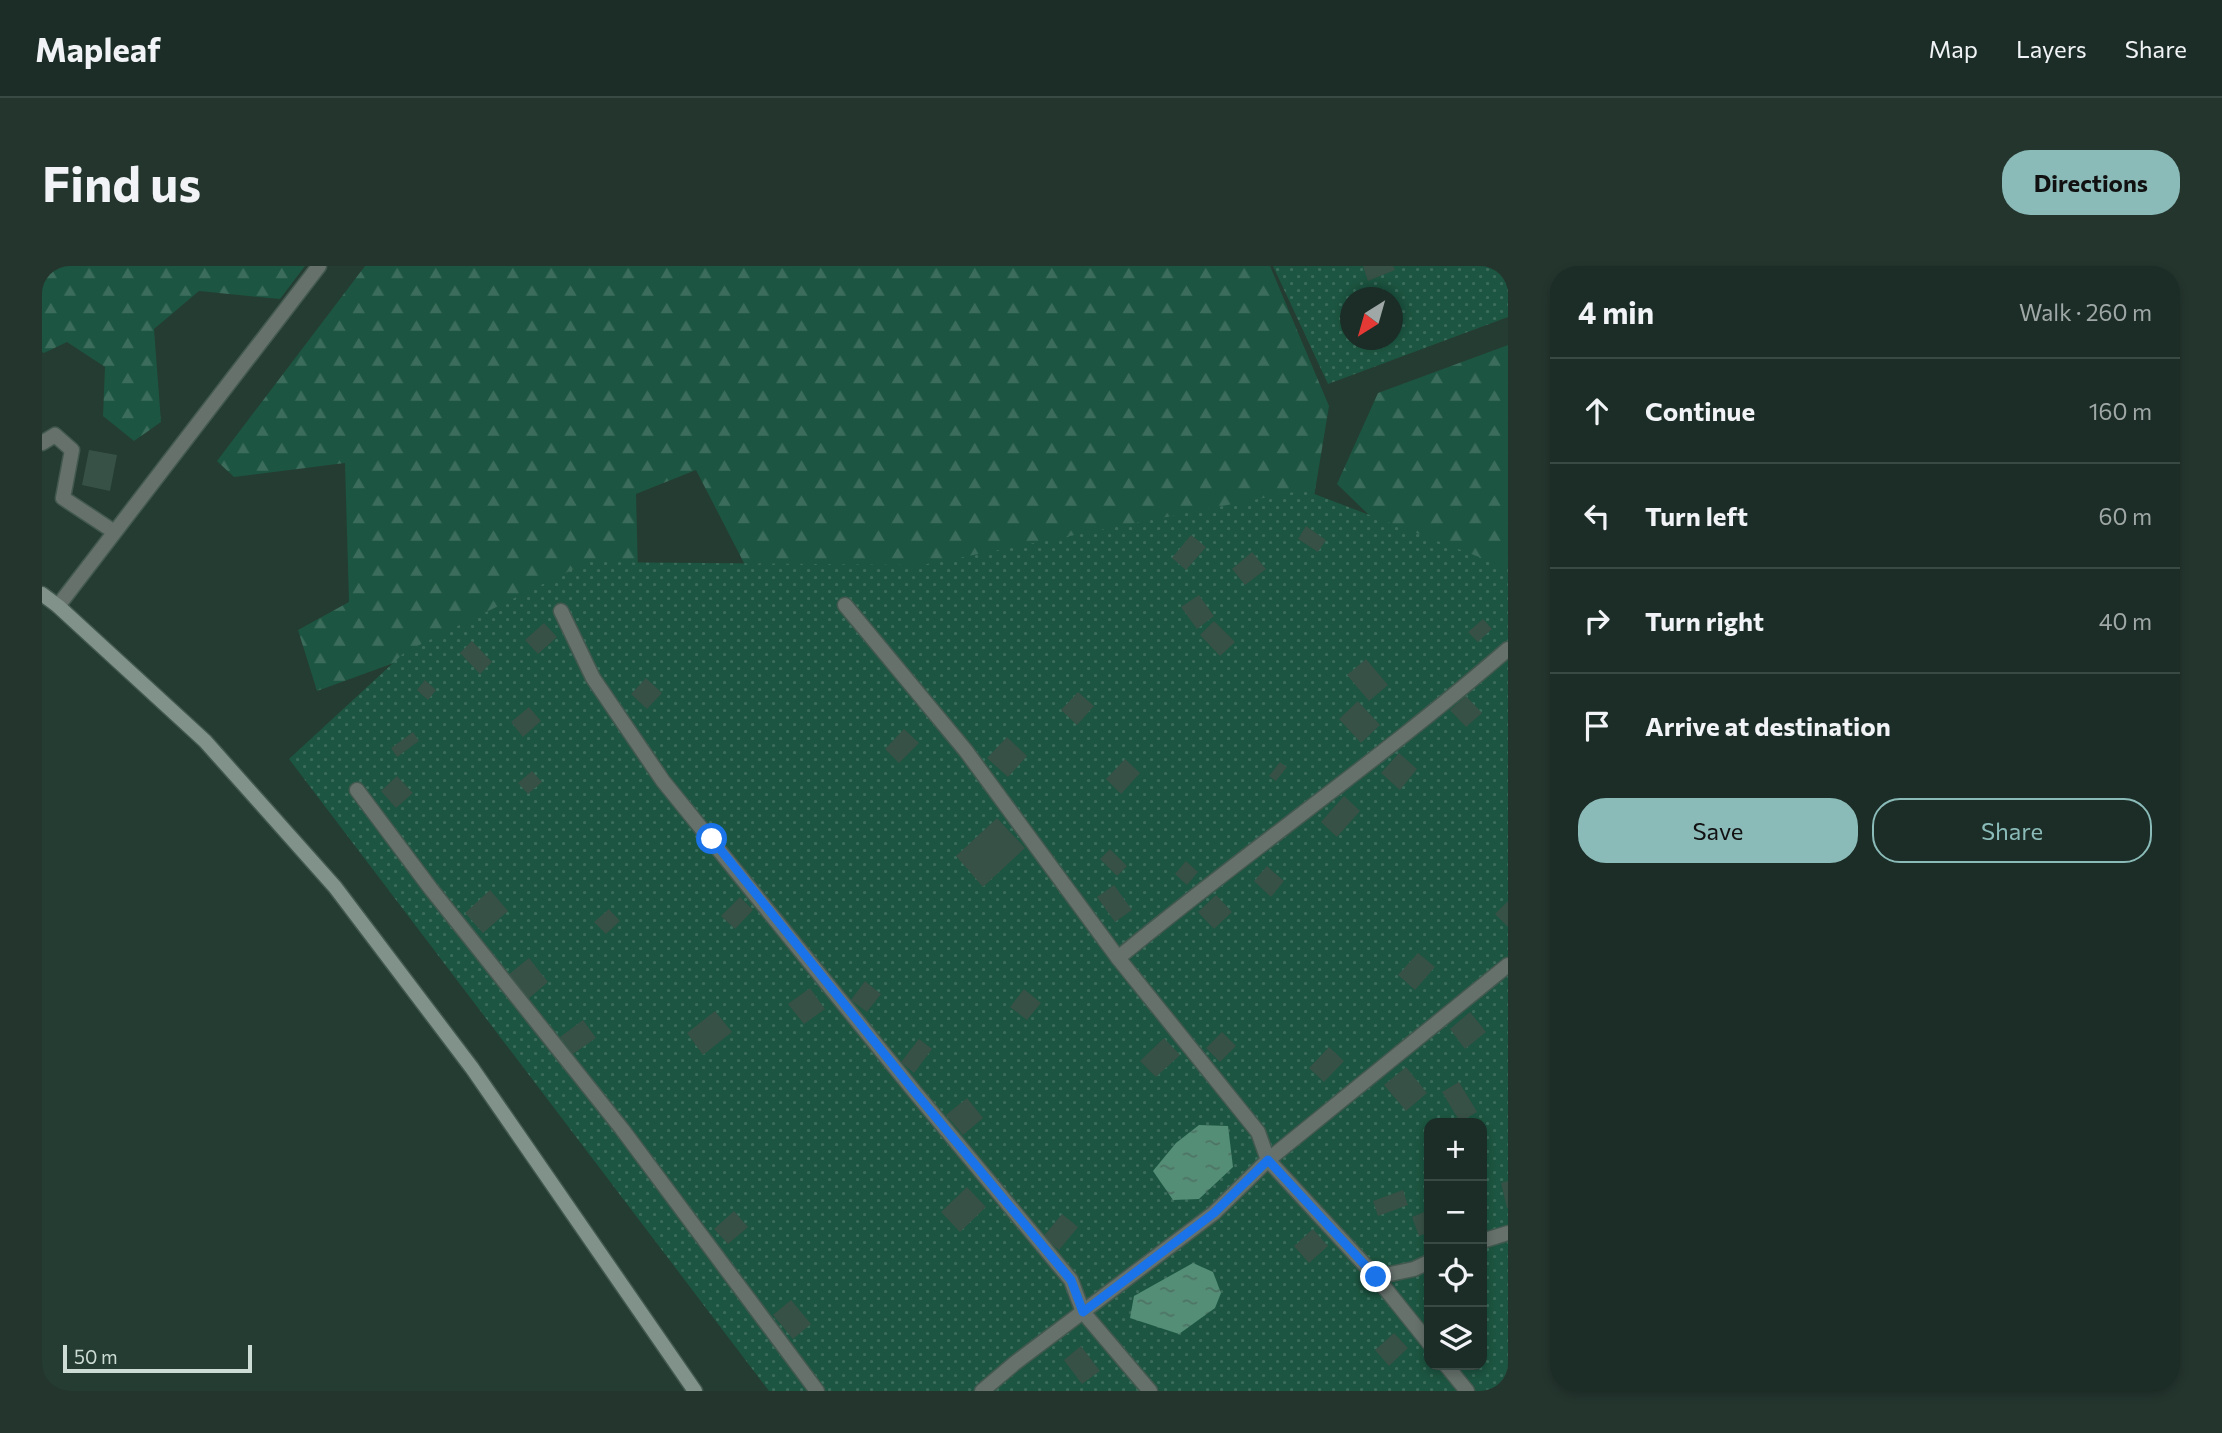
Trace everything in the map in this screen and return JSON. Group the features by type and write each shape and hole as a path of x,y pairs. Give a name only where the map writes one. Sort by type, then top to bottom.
{"main road":[{"path":"42,594 205,741 335,887 472,1068 695,1391"}],"lane":[{"path":"58,606 319,266"},
{"path":"42,443 55,435 72,450 63,498 113,531"},
{"path":"845,605 966,751 1118,958 1258,1132 1268,1160 1376,1277 1424,1337"},
{"path":"561,611 593,678 663,781 1071,1280 1083,1312 1150,1391"},
{"path":"1118,958 1187,901 1458,692 1508,649"},
{"path":"358,790 431,889 630,1139 817,1391"},
{"path":"982,1391 1214,1213 1268,1160 1508,965"},
{"path":"1487,1239 1508,1233"},
{"path":"1376,1277 1424,1264"},
{"path":"1450,1370 1467,1391"}],"green space":[{"path":"42,266 305,266 280,299 199,291 154,329 161,422 134,441 103,416 105,367 67,342 42,352"},
{"path":"365,266 1270,266 1329,406 1312,509 777,627 696,470 636,494 638,574 317,691 298,630 349,602 345,463 234,477 217,461"},
{"path":"1273,266 1508,266 1508,317 1328,384"},
{"path":"1508,345 1508,605 1439,583 1337,484 1378,393"},
{"path":"1304,490 1508,568 1508,1391 769,1391 289,759 405,652 588,562 922,565"}],"water":[{"path":"1199,1125 1228,1126 1233,1167 1199,1199 1173,1200 1153,1171 1176,1143"},
{"path":"1193,1263 1213,1272 1221,1293 1215,1308 1179,1334 1130,1318 1134,1296"}],"building":[{"path":"1363,266 1393,266 1395,270 1368,281"},
{"path":"89,450 117,455 110,491 82,485"},
{"path":"1306,526 1326,540 1318,552 1298,539"},
{"path":"1191,535 1206,547 1186,570 1172,558"},
{"path":"1252,552 1266,569 1245,585 1232,569"},
{"path":"1199,595 1214,616 1197,629 1181,607"},
{"path":"1483,619 1492,629 1478,642 1468,632"},
{"path":"1214,621 1235,642 1220,656 1200,635"},
{"path":"544,623 557,637 538,654 525,640"},
{"path":"472,641 492,662 480,674 460,653"},
{"path":"1366,659 1388,685 1369,701 1347,675"},
{"path":"646,678 662,693 647,709 631,694"},
{"path":"425,680 436,690 428,700 417,690"},
{"path":"1078,692 1094,706 1077,725 1061,710"},
{"path":"1466,696 1482,713 1466,727 1450,710"},
{"path":"1358,701 1380,725 1361,743 1339,719"},
{"path":"529,707 541,721 523,737 511,722"},
{"path":"904,729 919,743 899,763 885,749"},
{"path":"413,732 419,741 397,757 391,748"},
{"path":"1007,737 1027,756 1008,777 987,758"},
{"path":"1399,753 1417,769 1400,790 1381,773"},
{"path":"1125,759 1140,773 1121,794 1106,779"},
{"path":"1280,762 1287,767 1276,781 1269,776"},
{"path":"532,771 542,782 528,794 518,783"},
{"path":"397,776 413,793 396,808 381,791"},
{"path":"1344,796 1360,811 1337,837 1321,822"},
{"path":"997,818 1025,848 983,887 956,856"},
{"path":"1110,849 1127,866 1117,876 1100,859"},
{"path":"1186,861 1198,872 1187,885 1175,874"},
{"path":"1267,866 1284,881 1271,897 1254,881"},
{"path":"1114,885 1132,910 1115,922 1097,897"},
{"path":"490,890 508,911 483,933 465,913"},
{"path":"1216,895 1232,912 1214,929 1198,912"},
{"path":"740,897 753,910 735,929 721,916"},
{"path":"1508,901 1508,927 1495,914"},
{"path":"609,909 620,921 606,934 594,922"},
{"path":"1418,953 1435,967 1415,990 1398,975"},
{"path":"529,958 548,982 528,999 508,975"},
{"path":"865,981 881,994 867,1012 851,1000"},
{"path":"810,988 825,1009 804,1024 788,1004"},
{"path":"1024,989 1041,1003 1027,1020 1010,1007"},
{"path":"715,1011 732,1032 703,1055 687,1033"},
{"path":"1470,1012 1486,1032 1465,1049 1450,1029"},
{"path":"583,1020 596,1038 573,1054 560,1037"},
{"path":"1222,1032 1236,1046 1220,1062 1206,1048"},
{"path":"1164,1038 1180,1055 1156,1077 1140,1061"},
{"path":"919,1039 932,1049 914,1073 901,1062"},
{"path":"1329,1047 1344,1061 1324,1082 1309,1068"},
{"path":"1406,1067 1427,1093 1406,1111 1384,1085"},
{"path":"1459,1082 1477,1112 1467,1118 1458,1118 1442,1092"},
{"path":"967,1098 983,1118 963,1135 946,1115"},
{"path":"1508,1181 1508,1208 1507,1208 1501,1183"},
{"path":"967,1187 986,1207 960,1232 941,1212"},
{"path":"1403,1190 1408,1205 1378,1216 1373,1201"},
{"path":"734,1211 748,1227 728,1244 714,1229"},
{"path":"1424,1212 1424,1234 1419,1236 1412,1217"},
{"path":"1062,1214 1078,1227 1059,1250 1043,1237"},
{"path":"1313,1229 1328,1246 1309,1263 1294,1246"},
{"path":"791,1300 811,1324 793,1339 773,1315"},
{"path":"1394,1333 1408,1348 1389,1366 1375,1350"},
{"path":"1081,1346 1100,1371 1082,1384 1064,1360"}],"route":[{"path":"712,839 914,1091 1071,1280 1083,1312 1214,1213 1268,1160 1376,1277"}]}
